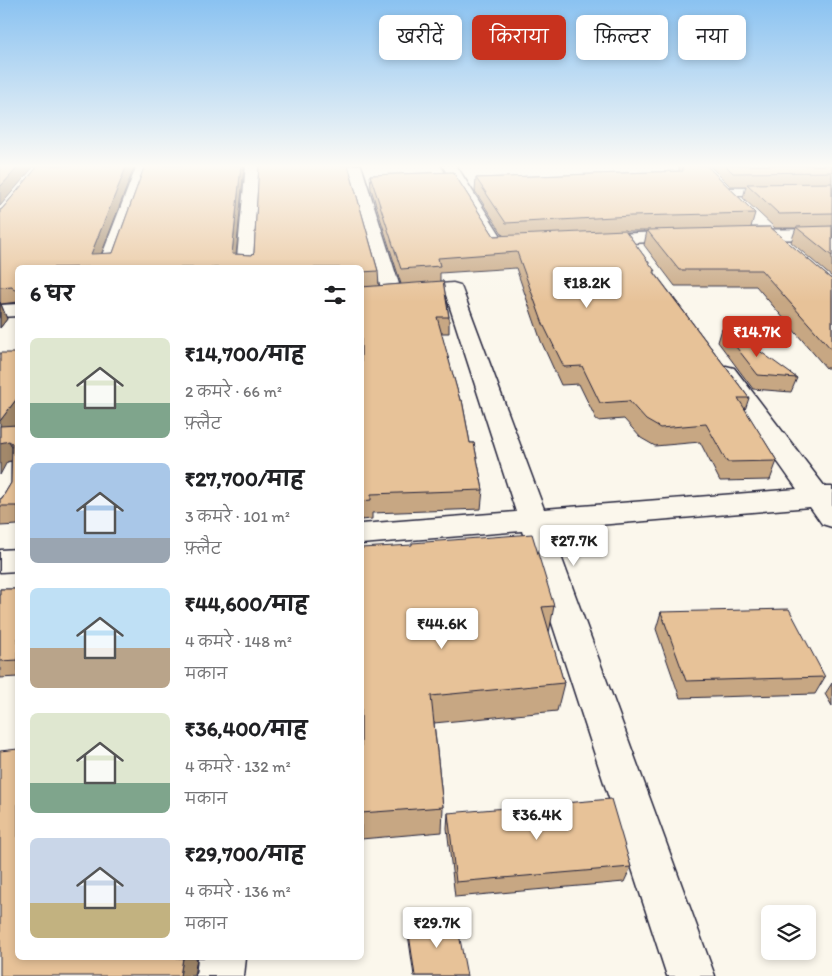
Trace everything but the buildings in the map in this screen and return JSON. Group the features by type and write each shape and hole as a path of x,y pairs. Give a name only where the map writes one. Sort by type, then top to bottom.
{"street":[{"path":"107,265 127,211"},
{"path":"245,265 249,211"},
{"path":"368,211 392,293"},
{"path":"477,211 499,245 508,244"},
{"path":"752,217 790,252"},
{"path":"722,235 832,234"},
{"path":"578,240 703,236"},
{"path":"628,238 640,256"},
{"path":"364,294 453,289 690,976"},
{"path":"0,310 15,310"},
{"path":"714,356 827,503"},
{"path":"364,534 533,521 827,503"},
{"path":"0,561 15,560"},
{"path":"220,976 222,960"}]}
